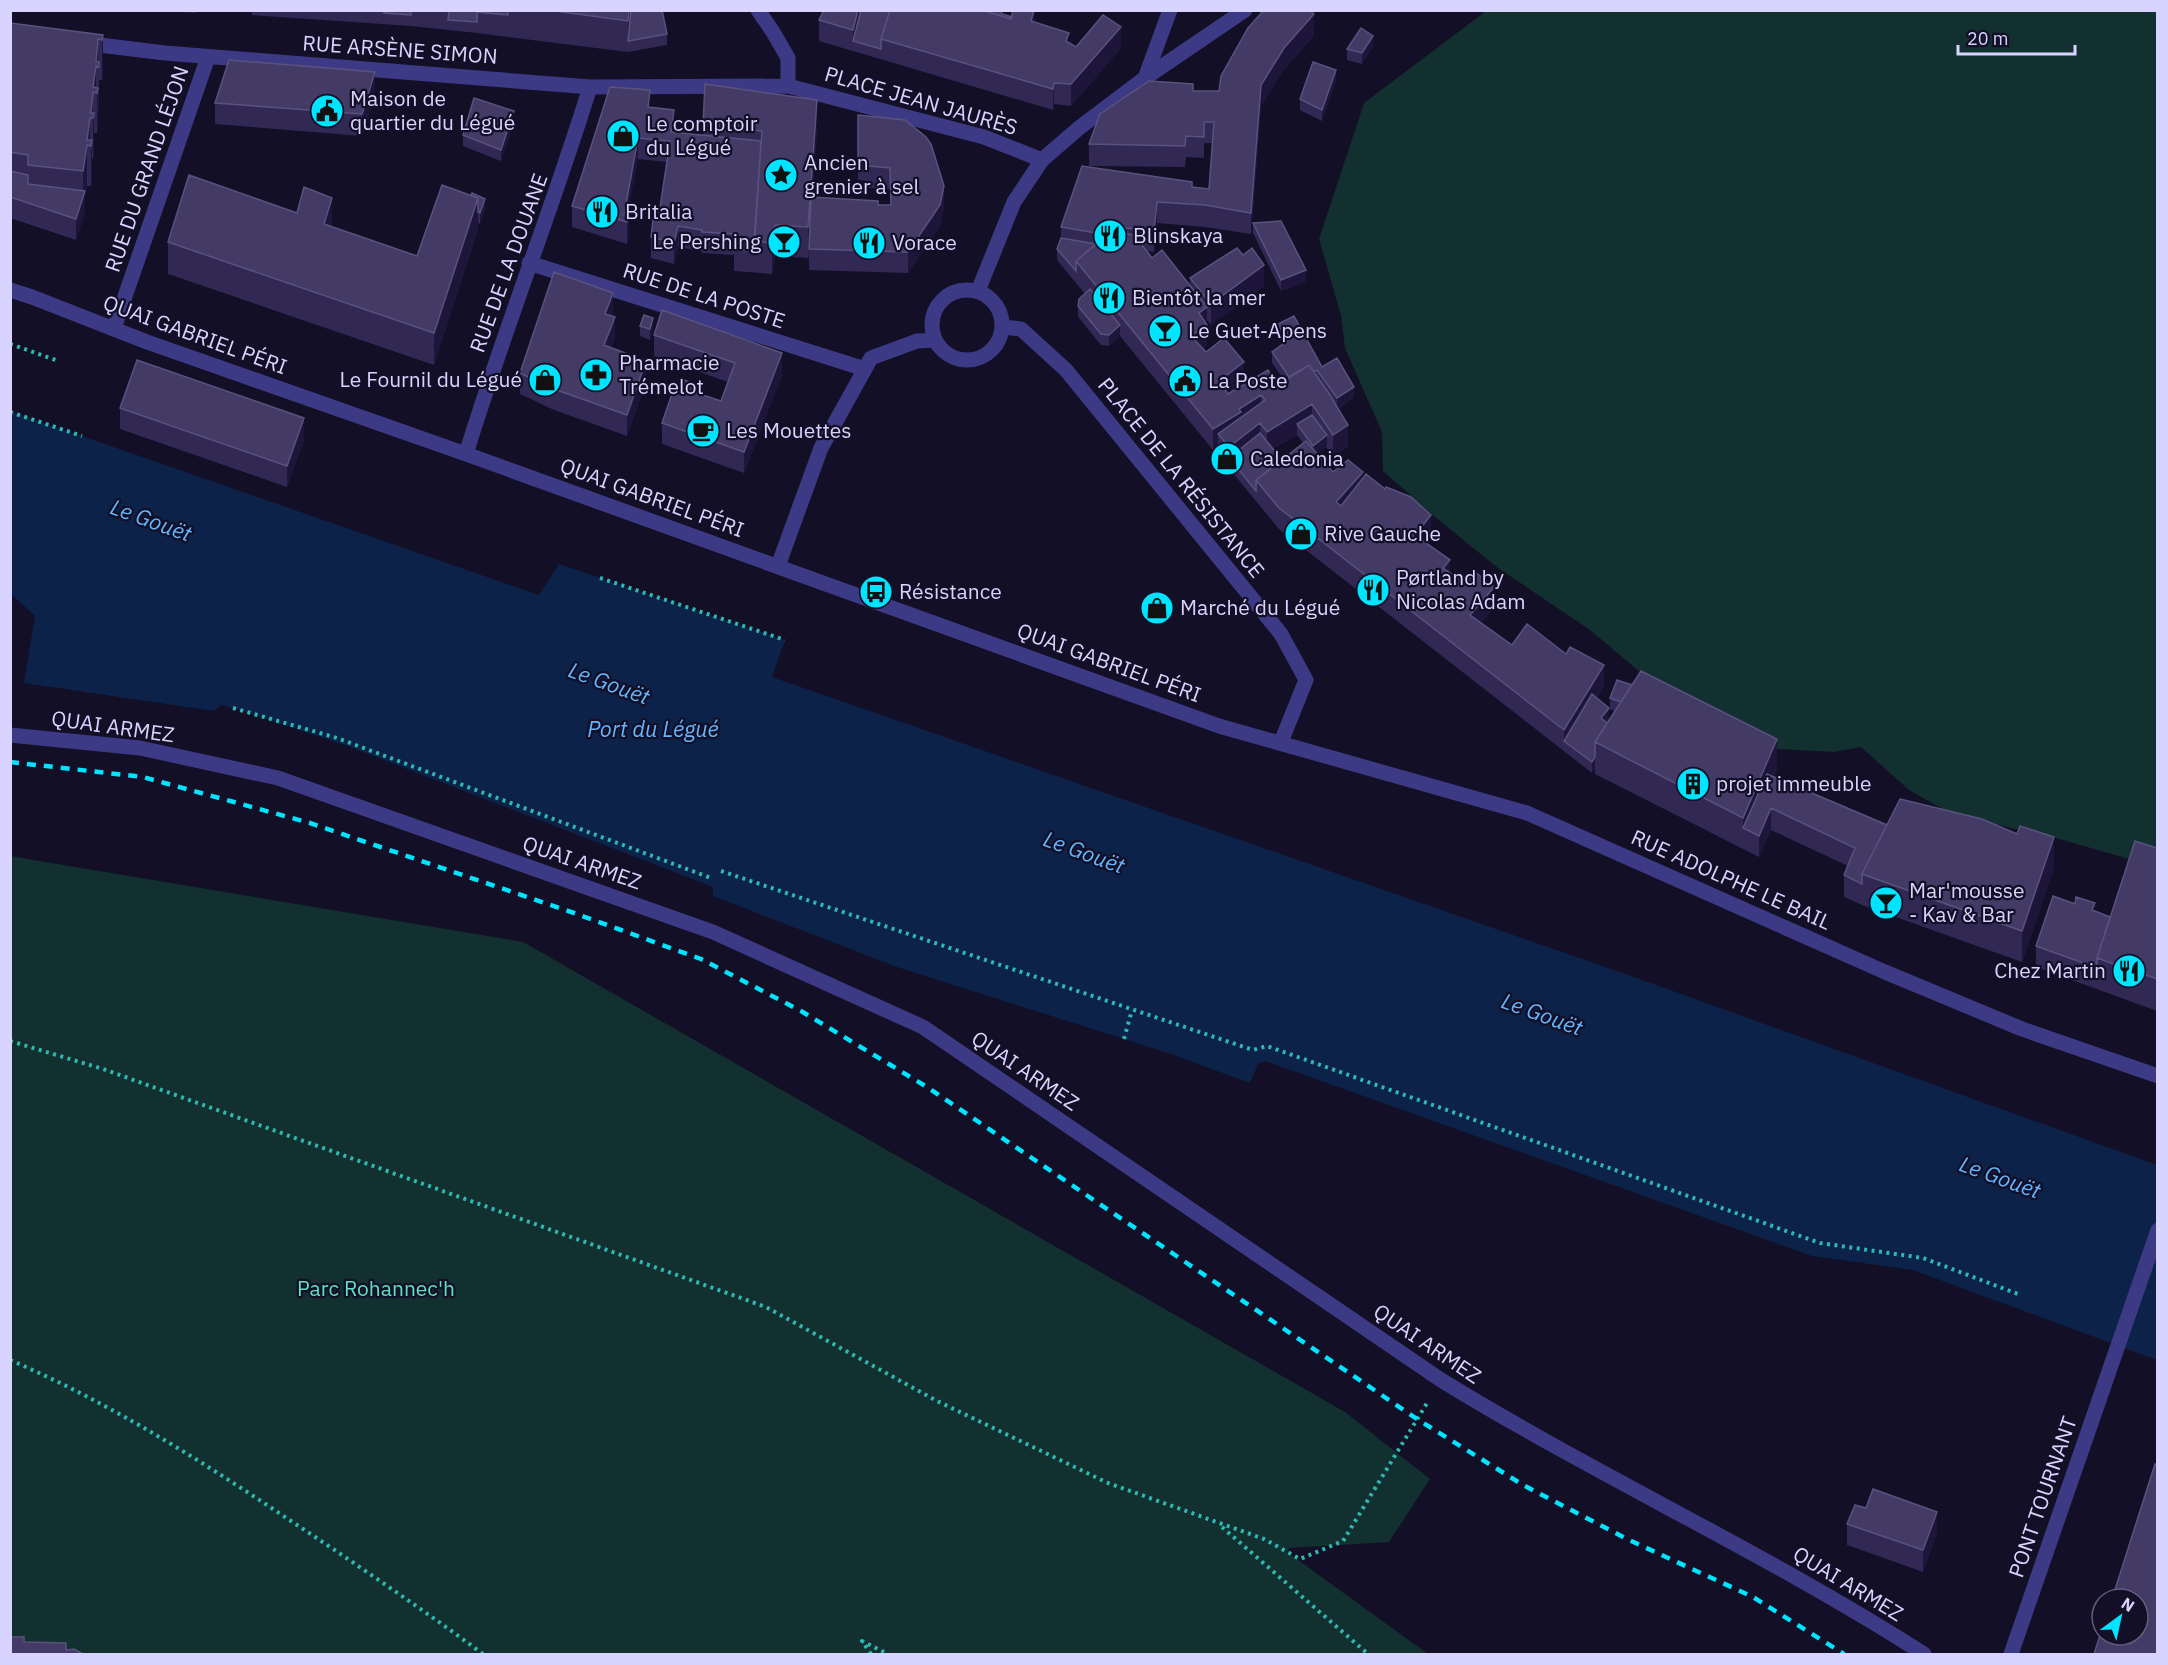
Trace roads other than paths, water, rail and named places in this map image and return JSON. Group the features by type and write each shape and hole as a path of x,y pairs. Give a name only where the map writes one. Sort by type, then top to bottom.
{"street":[{"path":"758,10 788,58 788,86"},
{"path":"1145,78 1170,10"},
{"path":"978,291 1014,202 1042,160 1079,128 1145,78 1245,10"},
{"name":"RUE ARSÈNE SIMON","path":"70,41 208,57 591,87 788,86"},
{"name":"RUE DU GRAND LÉJON","path":"114,328 208,57"},
{"name":"PLACE JEAN JAURÈS","path":"788,86 984,137 1042,160"},
{"name":"RUE DE LA DOUANE","path":"466,454 485,392 591,87"},
{"name":"RUE DE LA POSTE","path":"529,263 865,369"},
{"name":"QUAI GABRIEL PÉRI","path":"10,290 147,342 466,454 1219,726 1281,742"},
{"path":"955,291 978,291 989,296 997,304 1003,327 994,348 985,356 974,360 962,360 942,350 935,340 932,317 937,306 955,291"},
{"name":"PLACE DE LA RÉSISTANCE","path":"1003,327 1021,329 1066,370 1281,634 1306,680 1281,742"},
{"path":"778,566 821,448 871,358 917,340 935,340"},
{"name":"QUAI ARMEZ","path":"10,735 140,748 278,778 713,932 922,1027 1441,1380 1506,1420 1782,1569 1924,1654"},
{"name":"RUE ADOLPHE LE BAIL","path":"1281,742 1527,813 1886,972 2022,1029 2157,1076"},
{"name":"PONT TOURNANT","path":"2012,1654 2157,1230"}],"water":[{"name":"Port du Légué","path":"10,411 539,595 559,564 785,640 772,677 1634,977 2157,1165 2157,1360 1913,1270 1812,1256 1265,1061 1258,1064 1250,1083 1168,1053 897,967 713,896 713,887 345,745 233,708 221,705 214,711 24,683 35,616 11,594"}],"railway":[{"path":"10,762 143,777 310,823 701,959 801,1011 927,1087 1417,1419 1523,1485 1629,1540 1753,1597 1844,1654"}],"place":[{"name":"Maison de quartier du Légué","path":"327,111"},
{"name":"Le comptoir du Légué","path":"623,136"},
{"name":"Ancien grenier à sel","path":"781,175"},
{"name":"Britalia","path":"602,212"},
{"name":"Blinskaya","path":"1110,236"},
{"name":"Le Pershing","path":"784,242"},
{"name":"Vorace","path":"869,243"},
{"name":"Bientôt la mer","path":"1109,298"},
{"name":"Le Guet-Apens","path":"1165,331"},
{"name":"Pharmacie Trémelot","path":"596,375"},
{"name":"Le Fournil du Légué","path":"545,380"},
{"name":"La Poste","path":"1185,381"},
{"name":"Les Mouettes","path":"703,431"},
{"name":"Caledonia","path":"1227,459"},
{"name":"Rive Gauche","path":"1301,534"},
{"name":"Pørtland by Nicolas Adam","path":"1373,590"},
{"name":"Résistance","path":"876,592"},
{"name":"Marché du Légué","path":"1157,608"},
{"name":"projet immeuble","path":"1693,784"},
{"name":"Mar'mousse - Kav & Bar","path":"1886,903"},
{"name":"Chez Martin","path":"2129,971"}],"water label":[{"name":"Le Gouët","path":"151,520"},
{"name":"Le Gouët","path":"609,683"},
{"name":"Le Gouët","path":"1084,852"},
{"name":"Le Gouët","path":"1542,1014"},
{"name":"Le Gouët","path":"2000,1177"}],"park label":[{"name":"Parc Rohannec'h","path":"376,1289"}]}
